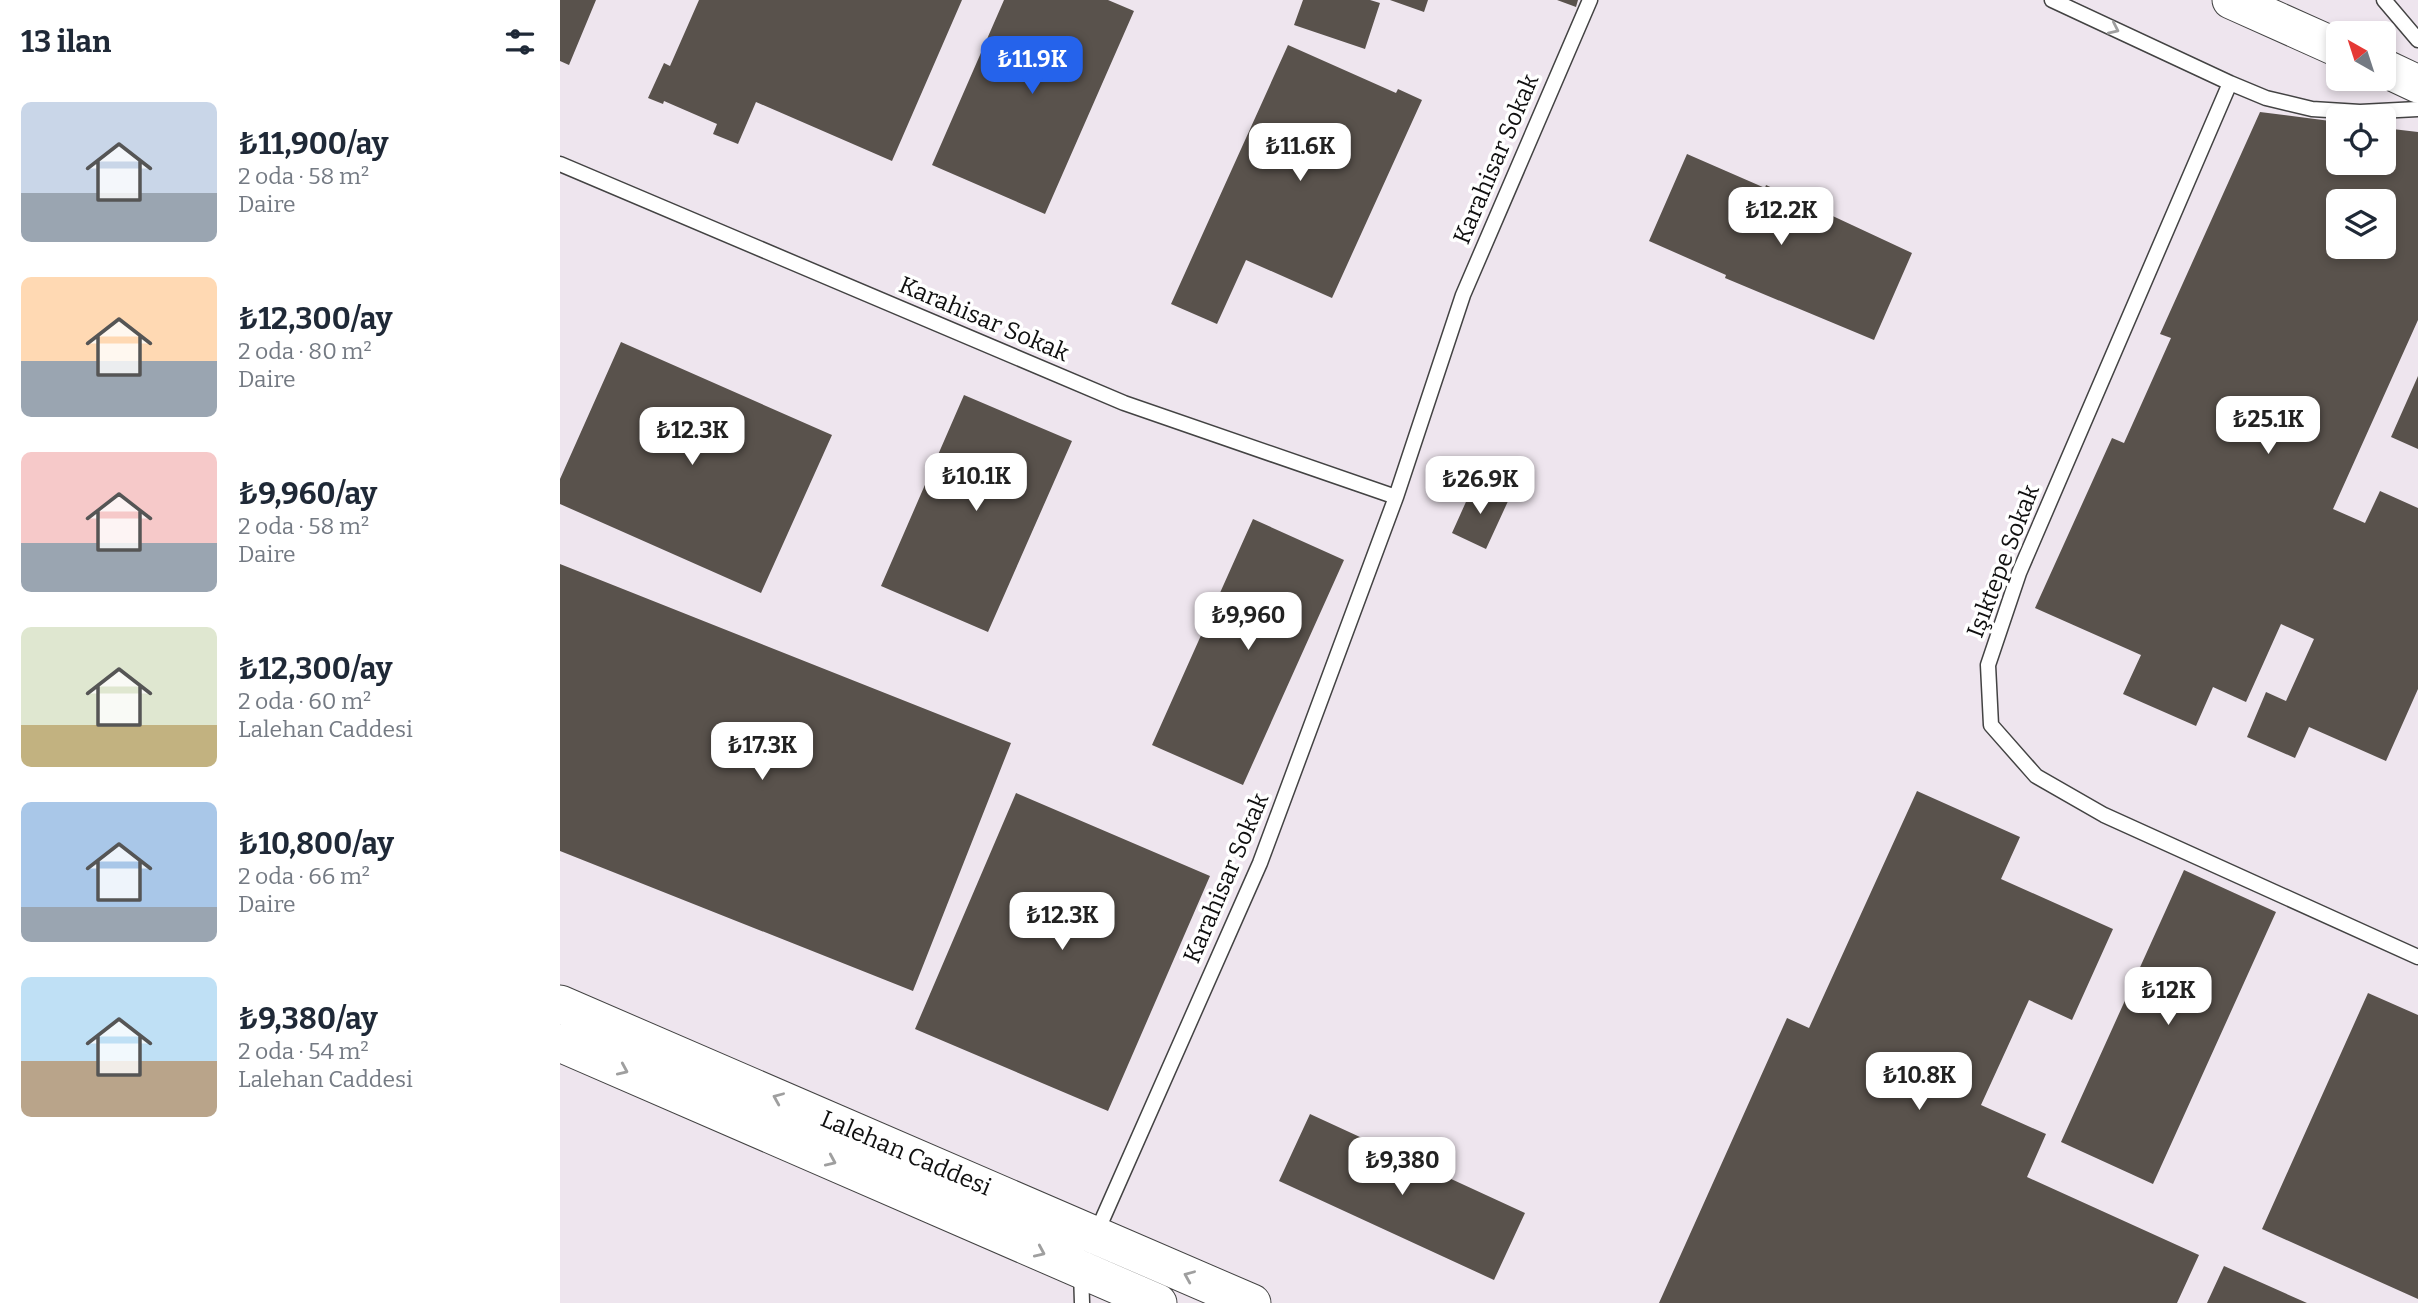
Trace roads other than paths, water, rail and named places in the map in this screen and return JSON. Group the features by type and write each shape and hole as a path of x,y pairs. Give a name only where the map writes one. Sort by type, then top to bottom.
{"street":[{"path":"2231,0 2326,43"},
{"path":"2396,74 2418,84"},
{"name":"Lalehan Caddesi","path":"560,1004 1087,1263 1158,1303"},
{"name":"Lalehan Caddesi","path":"560,1043 1087,1263 1252,1303"}],"lane":[{"name":"Karahisar Sokak","path":"1087,1263 1260,863 1396,497 1463,295 1590,0"},
{"path":"2052,0 2266,98 2312,109 2360,112 2418,109"},
{"path":"2384,0 2418,40"},
{"name":"Işıktepe Sokak","path":"2230,83 2019,573 1988,665 1991,726 2036,775 2104,815 2418,957"},
{"name":"Karahisar Sokak","path":"560,164 1124,403 1396,497"}]}
